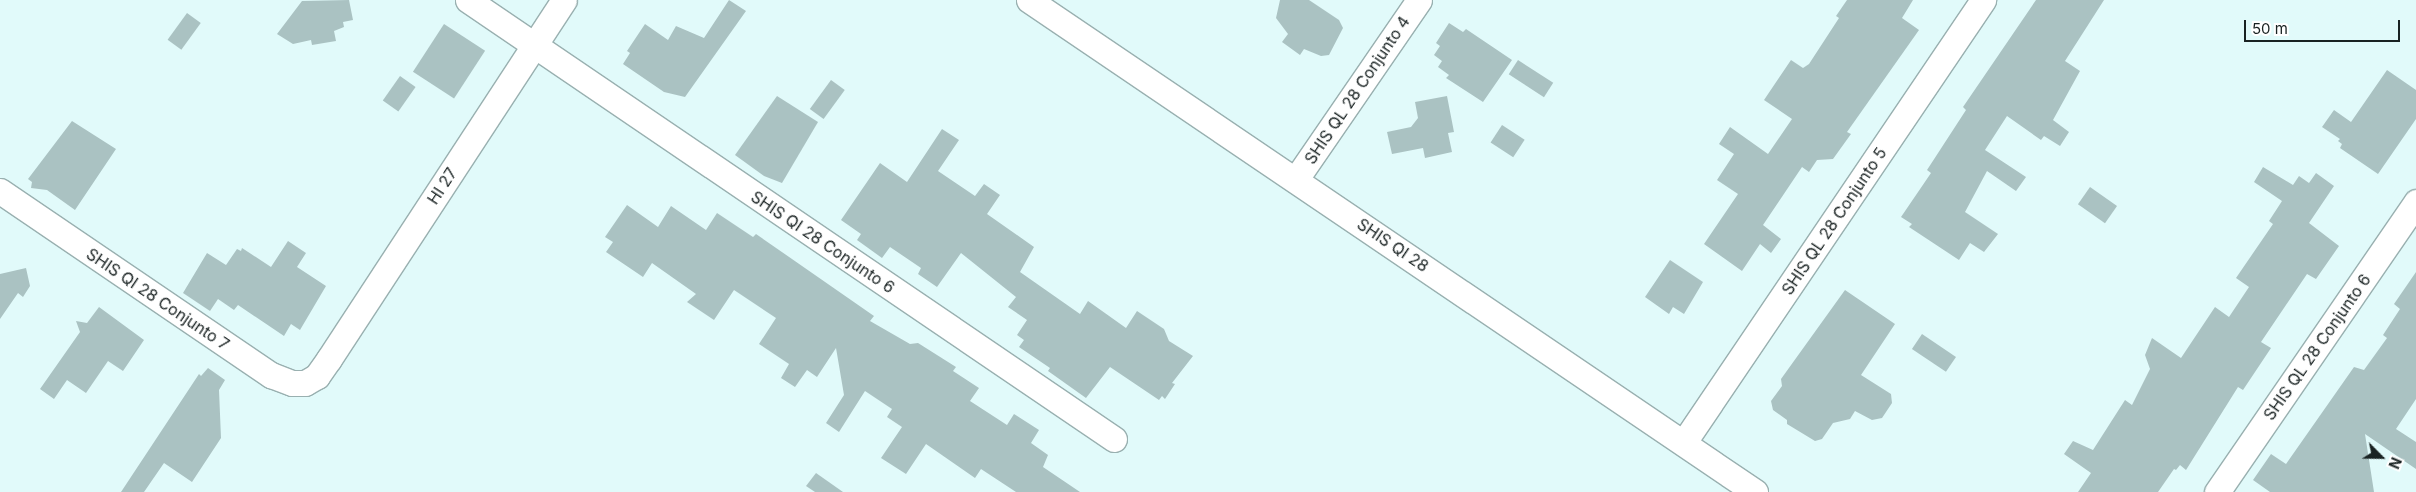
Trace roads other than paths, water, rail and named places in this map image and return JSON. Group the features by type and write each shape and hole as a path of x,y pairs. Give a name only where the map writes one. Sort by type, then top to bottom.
{"street":[{"name":"SHIS QI 28 Conjunto 6","path":"468,0 1114,439"},
{"name":"HI 27","path":"321,372 564,0"},
{"name":"SHIS QI 28","path":"1029,0 1296,179 1755,492"},
{"name":"SHIS QL 28 Conjunto 4","path":"1296,179 1419,0"},
{"name":"SHIS QL 28 Conjunto 5","path":"1684,442 1983,0"},
{"name":"SHIS QI 28 Conjunto 7","path":"0,191 271,374 297,384 309,381 321,372"},
{"name":"SHIS QL 28 Conjunto 6","path":"2217,492 2416,202"}]}
